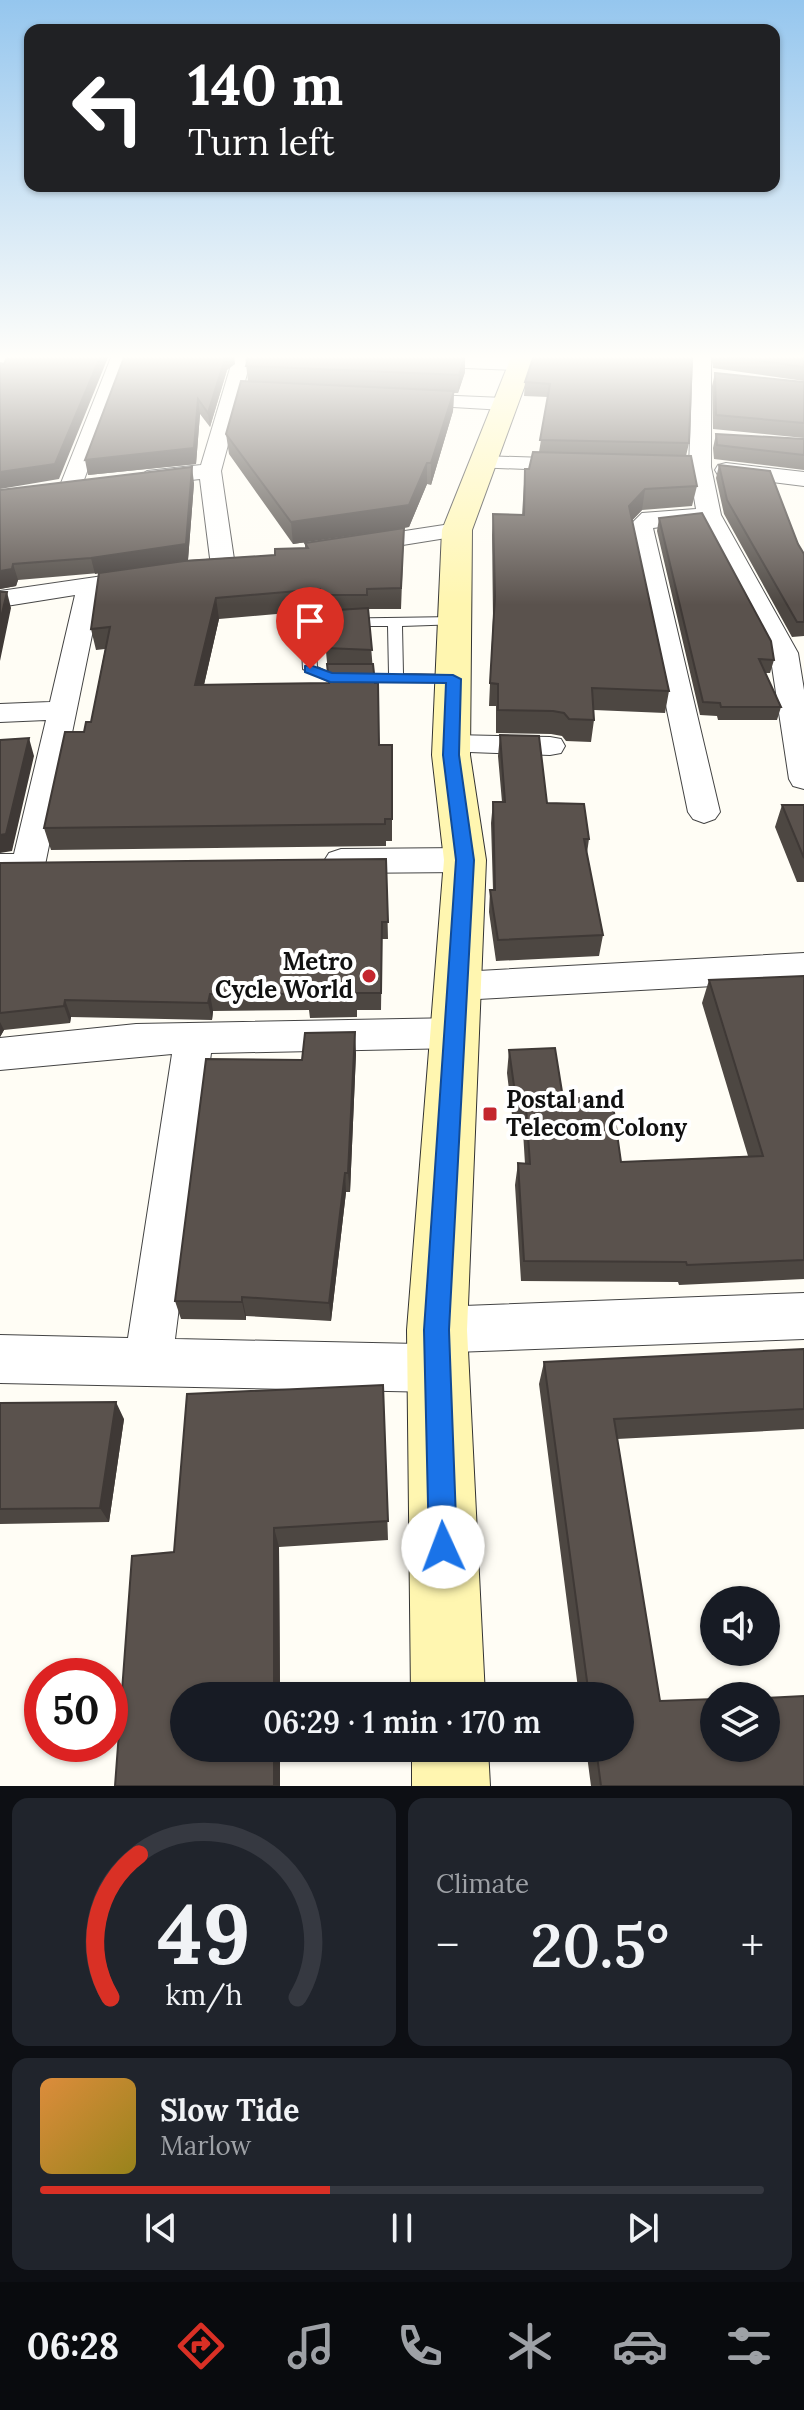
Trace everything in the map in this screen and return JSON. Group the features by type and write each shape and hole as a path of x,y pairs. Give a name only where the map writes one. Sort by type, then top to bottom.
{"main road":[{"path":"448,1682 437,1349 465,860 452,744 457,530 491,438"},
{"path":"450,1762 451,1786"}],"street":[{"path":"70,488 89,438"},
{"path":"223,438 210,471 223,566"},
{"path":"709,438 693,467 709,515 784,653 804,779"},
{"path":"481,462 594,465"},
{"path":"693,467 804,479"},
{"path":"132,480 210,471"},
{"path":"42,491 101,484"},
{"path":"704,812 641,526 650,518 709,515"},
{"path":"332,549 457,530"},
{"path":"193,570 254,561"},
{"path":"0,599 163,574"},
{"path":"29,865 90,585"},
{"path":"0,713 62,710"},
{"path":"452,744 550,746"},
{"path":"309,861 465,860"},
{"path":"460,986 804,967"},
{"path":"0,1054 136,1039 457,1033"},
{"path":"148,1362 194,1038"},
{"path":"0,1359 148,1362 437,1349 804,1316"}],"lane":[{"path":"453,679 330,678 310,669 308,631 323,622 455,621"},
{"path":"395,622 396,678"}],"building":[{"path":"0,438 66,438 55,464 0,472"},
{"path":"93,438 195,438 194,448 85,460"},
{"path":"229,438 439,438 431,463 427,463 409,505 291,522"},
{"path":"540,438 689,438 689,443"},
{"path":"716,438 804,439 804,455 717,445"},
{"path":"533,452 691,456 697,486 645,489 629,506 669,691 592,688 594,720 569,719 564,713 553,711 498,710 498,684 490,683 495,596 493,514 524,515 525,469 529,469"},
{"path":"719,465 770,471 804,554 804,622 797,622 727,500"},
{"path":"192,467 186,544 91,558 13,564 12,569 0,571 0,490"},
{"path":"702,513 771,641 774,660 759,659 781,707 721,707 720,703 703,702 659,518"},
{"path":"404,528 401,588 367,589 367,595 321,595 320,589 216,598 195,685 329,683 327,664 373,664 375,683 378,683 379,745 392,745 392,819 385,819 385,824 44,828 65,732 84,732 86,722 91,722 110,627 91,629 99,573 184,561 275,555 275,549 308,548 305,543"},
{"path":"0,592 7,592 0,622"},
{"path":"368,608 372,650 326,648 322,611"},
{"path":"500,735 539,736 547,803 584,804 589,839 584,839 603,935 498,940 490,890 495,890 493,802 505,802"},
{"path":"29,738 6,834 0,835 0,740"},
{"path":"782,805 804,805 804,858"},
{"path":"386,859 388,922 382,922 381,993 357,993 356,1000 308,1001 309,994 210,994 208,1003 65,1000 64,1006 0,1013 0,863"},
{"path":"804,976 804,1260 687,1265 686,1262 524,1261 518,1163 530,1164 525,1093 515,1093 509,1050 555,1048 563,1098 612,1098 621,1162 763,1156 709,980"},
{"path":"355,1032 348,1173 345,1173 329,1303 242,1297 242,1302 175,1301 206,1059 302,1060 305,1033"},
{"path":"804,1349 804,1409 614,1419 660,1701 700,1700 700,1762 780,1762 780,1697 804,1696 804,1786 601,1786 598,1762 634,1762 634,1682 587,1682 544,1362"},
{"path":"383,1385 388,1521 274,1528 274,1682 170,1682 170,1762 274,1762 274,1786 115,1786 117,1762 128,1762 128,1658 124,1658 132,1556 174,1552 187,1394"},
{"path":"116,1402 100,1508 0,1509 0,1403"}],"place":[{"name":"Metro Cycle World","path":"369,976"},
{"name":"Postal and Telecom Colony","path":"490,1114"}],"route":[{"path":"310,669 330,678 453,679 451,755 465,860 437,1330 443,1547"}]}
